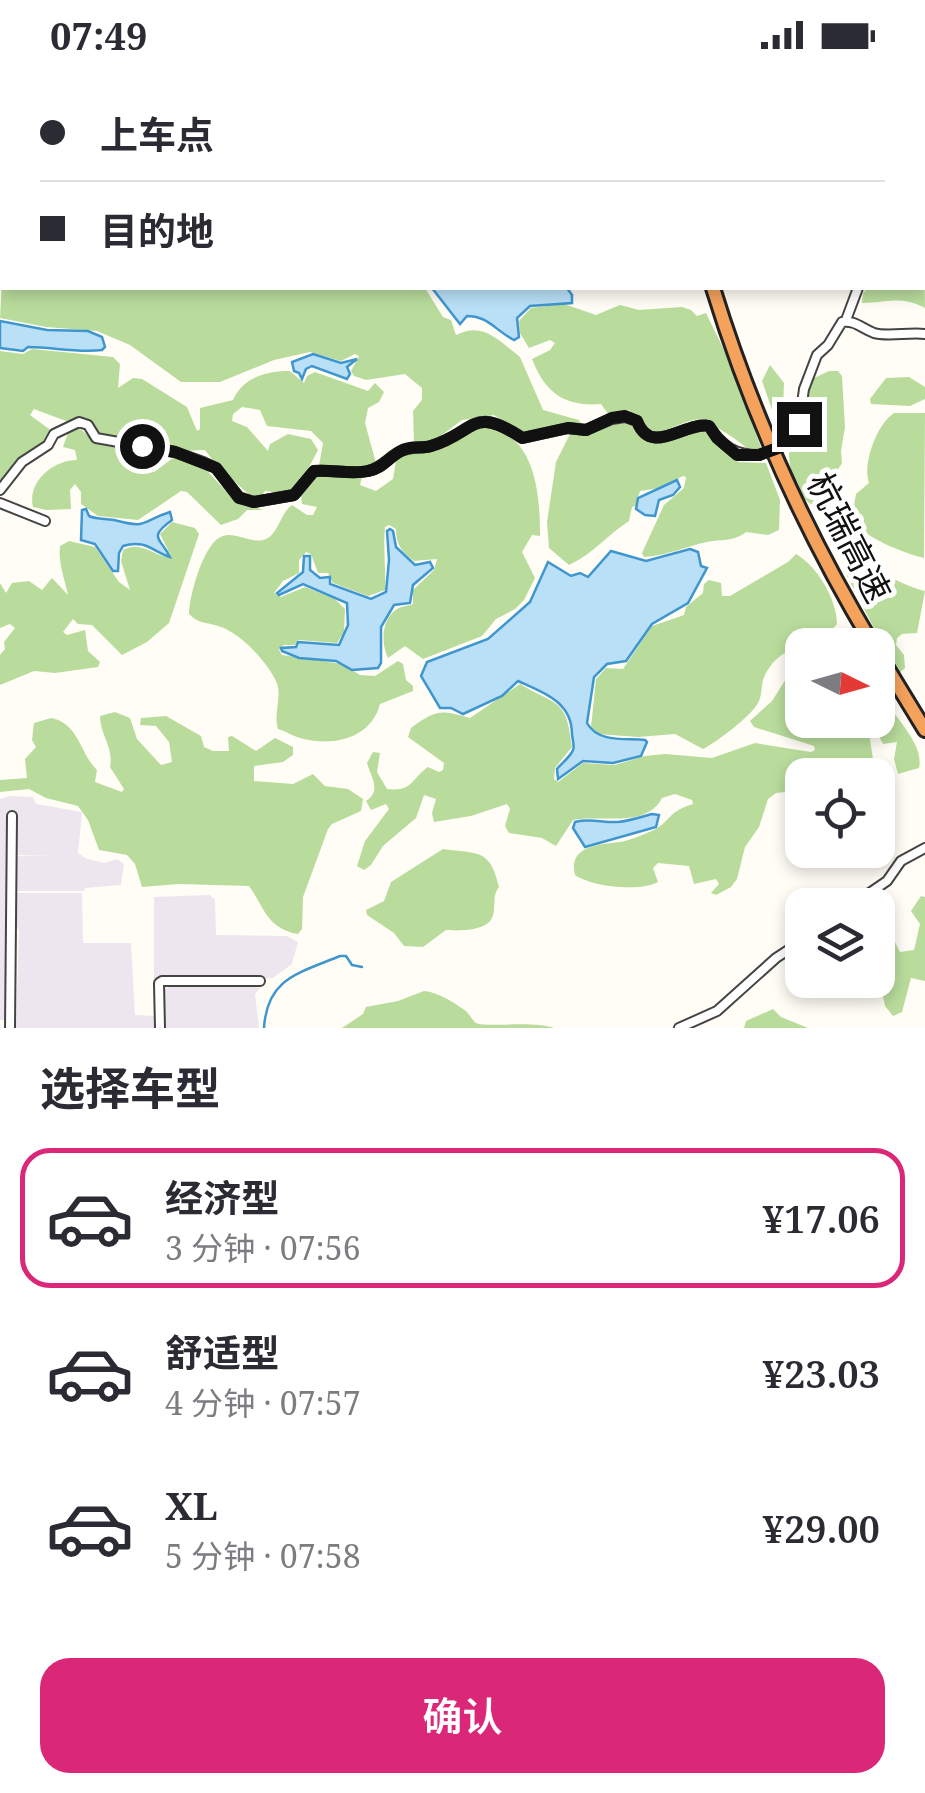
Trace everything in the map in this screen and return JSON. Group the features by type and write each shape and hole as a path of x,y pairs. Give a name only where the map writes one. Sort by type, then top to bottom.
{"highway":[{"name":"杭瑞高速","path":"711,290 791,503 854,628"},
{"name":"杭瑞高速","path":"711,290 800,509 863,628"},
{"name":"杭瑞高速","path":"895,681 925,730"},
{"path":"895,694 925,741"}],"street":[{"path":"0,490 22,462 48,444 54,434 79,422 88,425 96,438 175,452 204,462 216,468 239,498 257,502 294,495 314,471 366,472 381,467 407,447 429,447 467,425 488,422 522,438 568,428 586,430 625,416 637,421 640,430 650,437 667,438 698,424 709,426 737,455 759,455 786,445 799,424 804,389 817,355 846,320 857,290"},
{"path":"846,320 886,336 899,332 925,334"},
{"path":"0,503 45,520"},
{"path":"10,1028 12,816"},
{"path":"877,888 901,861 925,848"},
{"path":"679,1028 717,1010 785,952"},
{"path":"160,1028 162,980 260,980"}],"shaded area":[{"path":"33,797 36,804 82,812 78,853 87,859 104,863 117,859 124,864 121,885 84,891 14,891 15,856 56,856 10,855 8,1020 0,1020 0,799"},
{"path":"15,893 82,893 83,943 131,943 135,1015 156,1016 156,1028 16,1028 19,930 15,926"},
{"path":"209,895 215,899 216,935 287,936 298,942 292,964 273,978 154,978 154,897"},
{"path":"218,983 262,986 255,994 259,1028 165,1028 165,989"}],"green space":[{"path":"1,290 426,290 443,317 451,320 456,335 474,330 497,339 520,357 543,410 579,420 582,425 520,432 494,415 462,420 434,441 414,443 413,411 422,400 422,388 405,374 366,380 354,376 351,371 359,356 355,354 341,361 310,352 274,360 220,382 181,382 130,345 97,331 0,318"},
{"path":"925,290 925,308 901,301 862,303 863,293"},
{"path":"564,304 596,315 620,305 639,310 682,307 697,316 706,313 762,450 751,452 705,419 648,432 629,410 609,415 601,404 577,403 558,395 543,381 532,359 555,343 550,340 529,348 520,333 519,321 531,308"},
{"path":"32,349 113,357 120,364 118,388 133,378 142,379 187,407 197,431 200,408 233,400 243,386 264,374 290,371 304,383 315,372 368,391 375,383 384,392 379,402 368,408 365,423 376,463 370,467 319,466 323,443 311,431 267,426 260,410 242,407 233,414 232,421 247,427 268,451 270,444 288,434 311,439 318,450 298,488 282,493 265,491 260,498 253,498 205,450 182,451 103,437 80,419 66,421 34,409 30,415 49,429 51,436 0,484 0,351 23,354"},
{"path":"770,365 784,383 783,409 776,421 762,381"},
{"path":"838,371 842,376 845,427 842,463 827,499 819,507 800,493 789,453 817,416 807,397 812,379"},
{"path":"909,377 925,387 925,399 910,406 871,404 870,399 886,378"},
{"path":"894,413 925,413 924,558 874,538 854,518 856,494 869,483 872,445"},
{"path":"625,420 644,436 659,441 702,429 738,462 766,463 780,500 779,530 768,535 746,532 732,539 644,557 642,553 664,505 684,488 683,476 660,488 640,491 629,521 569,565 549,548 547,522 556,462 570,434 588,435"},
{"path":"488,426 516,442 526,455 536,486 540,536 532,535 522,552 535,578 524,600 496,619 482,636 423,659 405,646 388,658 385,625 397,609 413,604 413,590 434,570 437,559 414,561 401,548 396,529 385,527 385,590 368,596 333,583 328,573 318,573 311,554 306,552 299,560 299,573 283,581 274,593 281,597 305,587 335,599 345,609 344,632 337,643 298,640 295,645 284,645 279,650 282,655 342,664 360,675 375,676 398,661 403,664 413,691 380,704 368,725 349,738 312,741 278,729 278,686 266,665 235,634 189,614 195,583 210,548 228,535 258,541 268,538 292,505 313,515 317,507 302,504 301,495 319,472 357,475 362,477 360,485 376,491 393,479 400,456 432,450 471,429"},
{"path":"78,427 94,441 141,452 142,464 154,472 173,458 201,464 233,499 263,510 247,510 238,519 221,525 187,492 181,491 138,520 98,516 81,504 81,492 75,484 70,490 71,509 33,507 34,489 44,474 59,464 77,460 75,450 63,447 68,433"},
{"path":"172,522 195,528 199,534 169,623 147,642 122,655 92,625 78,624 73,619 63,632 67,635 85,630 88,651 100,662 98,667 55,673 34,671 0,685 0,655 15,628 10,624 0,628 0,583 6,593 12,583 29,581 42,590 52,578 68,595 60,546 69,541 95,547 119,582 130,590 121,561 123,550 136,547 172,558 160,534"},
{"path":"796,554 811,566 834,604 837,624 833,628 785,628 785,654 767,671 758,703 733,728 703,749 675,734 598,734 591,727 596,679 606,668 623,669 652,626 684,615 686,607 703,593 709,580 721,583 722,596 730,596"},
{"path":"846,563 866,567 925,591 917,633 897,638 905,668 898,674 895,668 895,628 874,628 846,574"},
{"path":"785,681 785,737 754,727 750,721 772,701"},
{"path":"520,684 558,705 567,719 572,747 555,768 554,779 558,782 583,763 615,765 665,754 712,758 755,743 811,752 814,746 789,738 870,738 873,758 785,758 785,792 768,799 759,827 745,847 737,879 716,895 711,893 719,884 716,879 694,884 689,866 658,863 653,868 658,882 640,887 604,885 575,875 574,865 582,851 651,831 678,810 693,804 692,800 675,794 634,817 573,820 556,846 542,838 509,833 505,826 510,809 507,804 471,816 434,822 436,799 424,795 416,818 383,846 371,865 364,870 357,866 365,841 389,809 386,804 371,810 366,801 374,788 367,763 373,752 380,753 377,772 387,789 407,787 428,767 439,772 444,763 408,737 411,728 433,714 470,718"},
{"path":"115,712 130,718 137,739 161,765 172,762 169,742 156,726 140,725 141,718 166,716 201,736 204,747 213,751 229,751 228,737 232,736 256,751 275,738 293,747 293,755 283,762 254,766 254,781 293,784 313,774 325,786 348,789 363,799 361,811 328,829 303,897 302,929 298,934 273,922 249,886 142,887 135,864 127,855 99,850 78,806 29,789 0,792 0,780 27,778 25,759 36,747 32,740 34,723 51,718 73,732 97,770 95,782 122,792 124,789 110,767 100,716"},
{"path":"895,715 917,748 919,768 898,774 894,758 897,742 883,744 880,738 895,738"},
{"path":"443,849 487,859 499,887 492,918 478,928 446,930 423,947 404,946 366,910 384,901 391,882"},
{"path":"921,896 925,897 925,981 911,978 902,1012 893,1016 883,998 895,998 895,942 900,952 914,950 920,924 911,911"},
{"path":"424,991 452,1001 476,1023 554,1028 342,1028 363,1014 366,1007"},
{"path":"773,1009 781,1017 808,1028 744,1028 746,1021"}],"water":[{"path":"434,290 568,290 572,295 572,303 530,306 517,318 519,337 514,340 481,318 467,316 460,324"},
{"path":"0,321 47,330 88,331 102,337 105,347 92,351 0,348"},
{"path":"313,354 341,363 357,359 347,367 347,379 312,366 302,379 292,362"},
{"path":"677,480 680,487 673,495 659,500 655,516 636,509 638,498"},
{"path":"86,509 92,517 133,524 170,512 172,520 158,538 170,557 131,544 123,546 118,571 113,571 95,544 81,540 82,510"},
{"path":"390,529 396,547 415,565 430,562 433,568 413,585 410,603 394,605 381,627 378,668 352,670 336,661 299,658 282,651 281,648 296,647 298,642 339,645 348,625 347,603 303,584 277,593 303,572 304,556 310,556 310,570 320,578 330,577 330,584 371,599 386,592"},
{"path":"690,549 698,552 701,566 707,568 688,603 652,624 626,661 607,664 594,677 587,723 605,737 645,740 641,756 613,763 583,761 558,779 557,769 574,747 567,713 554,699 518,681 502,696 463,714 440,708 421,676 427,662 488,639 530,602 548,562 571,576 580,573 588,577 611,551 646,561"},
{"path":"659,815 656,827 585,847 573,828 575,822 618,822"}],"waterway":[{"path":"264,1028 271,998 288,980 340,956 362,967"}],"route":[{"path":"142,446 204,462 216,468 239,498 257,502 294,495 314,471 366,472 381,467 407,447 429,447 467,425 488,422 522,438 568,428 586,430 625,416 637,421 640,430 650,437 667,438 698,424 709,426 737,455 759,455 786,445 799,424"}]}
